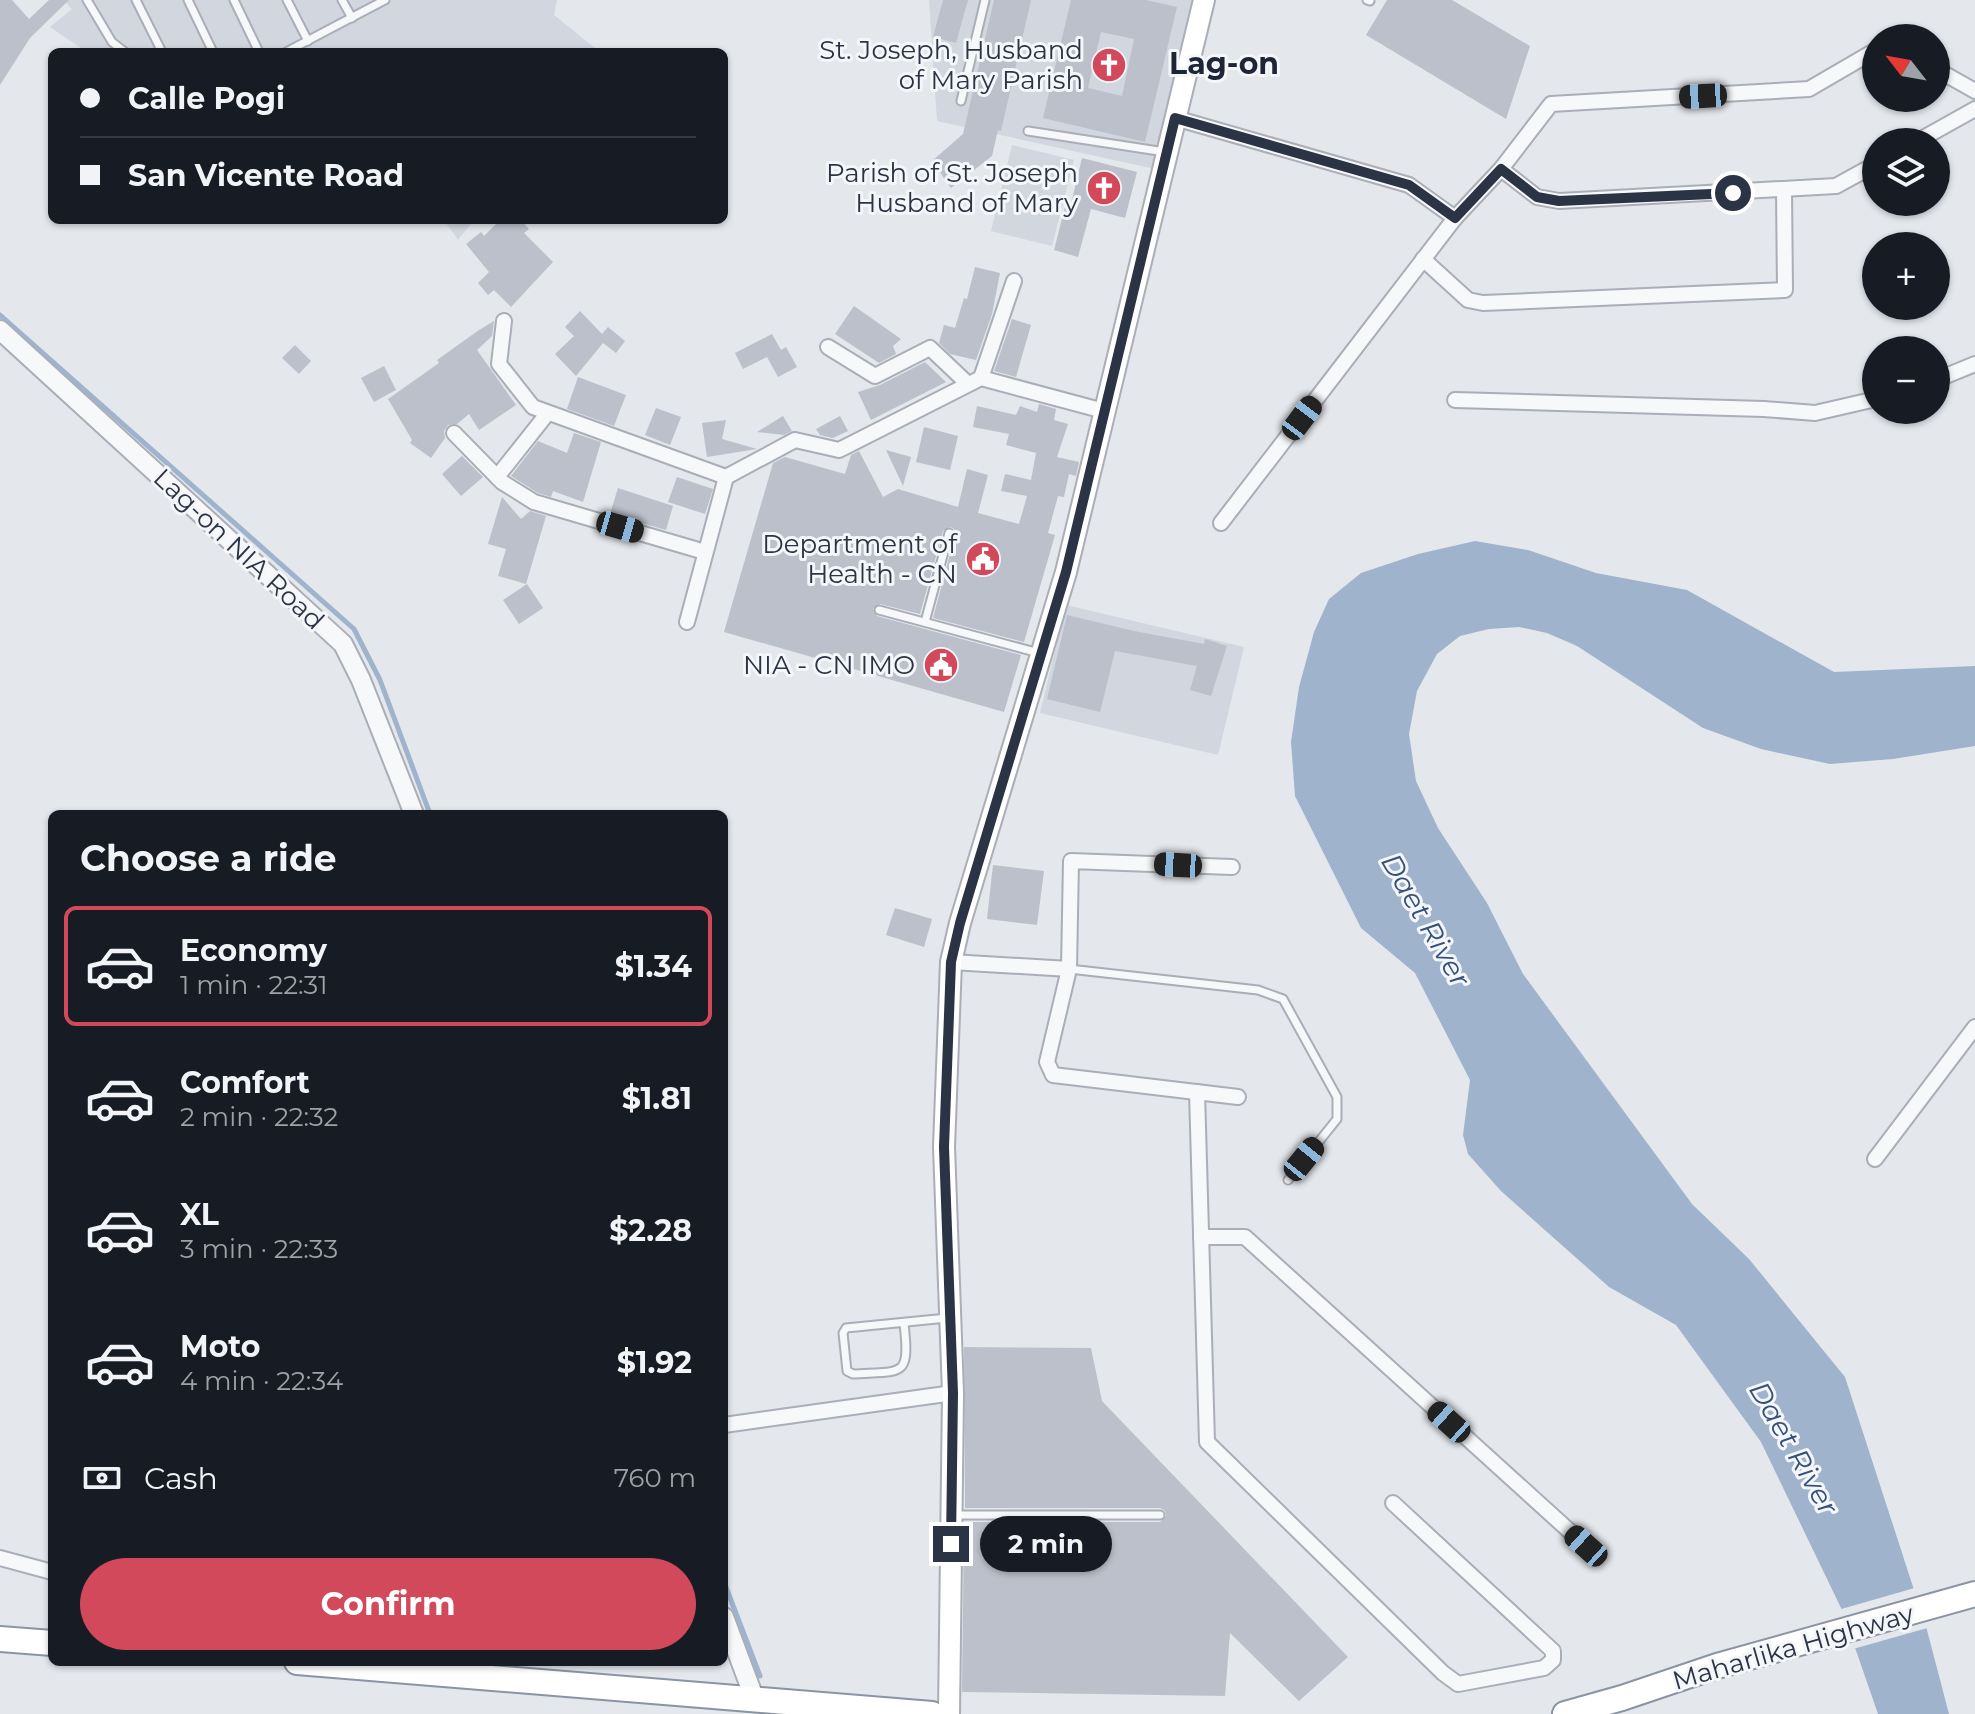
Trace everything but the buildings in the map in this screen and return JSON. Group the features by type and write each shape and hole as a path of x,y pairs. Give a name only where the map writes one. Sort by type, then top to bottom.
{"highway":[{"name":"Maharlika Highway","path":"1565,1714 1717,1666 1975,1594"},
{"path":"0,1639 48,1643"},
{"path":"338,1666 758,1707 932,1714"}],"main road":[{"path":"949,1714 953,1393 944,1147 951,962 1066,572 1204,0"}],"street":[{"path":"1221,523 1455,218 1501,169 1551,104 1809,89 1862,58"},
{"path":"1950,77 1975,91"},
{"path":"1941,128 1975,109"},
{"path":"1175,118 1409,185 1455,218"},
{"path":"1501,169 1537,197 1559,201 1836,186 1862,172"},
{"path":"1423,259 1468,300 1483,303 1785,290 1784,190"},
{"path":"687,622 726,477 795,440 839,450 974,381 1014,281"},
{"path":"504,321 499,364 533,407 726,477"},
{"name":"Lag-on NIA Road","path":"0,330 343,644 361,680 412,810"},
{"path":"828,347 875,376 930,348 974,381 1104,411"},
{"path":"1950,374 1975,364"},
{"path":"1455,400 1815,413 1862,402"},
{"path":"497,477 547,414"},
{"path":"454,433 497,477 534,502 705,552"},
{"path":"1232,867 1071,861 1069,969 1047,1062 1053,1075 1238,1097"},
{"path":"951,962 1069,969"},
{"path":"1875,1159 1975,1027"},
{"path":"1197,1092 1207,1442 1443,1673 1458,1684 1544,1668 1553,1660 1553,1651 1393,1503"},
{"path":"1201,1237 1245,1237 1586,1546"},
{"path":"728,1424 953,1393"},
{"path":"0,1558 48,1571"},
{"path":"728,1628 758,1707"}],"lane":[{"path":"87,0 112,42 120,48"},
{"path":"136,0 160,48"},
{"path":"188,0 211,48"},
{"path":"234,0 257,48"},
{"path":"287,0 308,41"},
{"path":"342,0 352,18"},
{"path":"294,48 385,0"},
{"path":"961,101 985,0"},
{"path":"1028,131 1166,153"},
{"path":"925,622 949,533"},
{"path":"879,610 1041,653"},
{"path":"1069,969 1258,990 1283,999 1337,1097 1337,1119 1288,1180"},
{"path":"904,1323 908,1357 905,1365 896,1372 853,1374 847,1371 843,1333 846,1328 950,1318"},
{"path":"951,1515 1160,1515"}],"shaded area":[{"path":"63,0 557,0 554,15 595,48 81,48 50,27 72,9"},
{"path":"929,0 1193,0 1155,169 937,121"},
{"path":"1012,145 1074,160 1052,246 991,231"},
{"path":"447,224 471,224 458,240"},
{"path":"1066,605 1244,647 1218,755 1040,713"}],"water":[{"name":"Daet River","path":"1475,541 1528,550 1596,573 1687,590 1834,672 1975,666 1975,746 1893,759 1830,764 1761,749 1703,728 1577,646 1547,633 1519,627 1489,629 1460,636 1437,654 1417,691 1409,734 1416,781 1438,828 1487,903 1523,974 1692,1204 1749,1259 1845,1377 1927,1630 1949,1714 1878,1714 1842,1610 1761,1442 1676,1325 1609,1287 1501,1191 1468,1154 1463,1135 1470,1080 1415,973 1361,928 1295,796 1291,742 1299,687 1314,632 1329,599 1361,573 1418,554"}],"pier":[{"path":"1918,1587 1931,1627 1853,1649 1838,1610"}],"waterway":[{"path":"0,315 354,629 380,680 429,810"},
{"path":"728,1592 760,1676"}],"place":[{"name":"St. Joseph, Husband of Mary Parish","path":"1109,65"},
{"name":"Parish of St. Joseph Husband of Mary","path":"1104,188"},
{"name":"Department of Health - CN","path":"983,559"},
{"name":"NIA - CN IMO","path":"941,665"}],"district":[{"name":"Lag-on","path":"1224,64"}],"route":[{"path":"951,1544 953,1393 944,1147 951,962 1066,572 1175,118 1409,185 1455,218 1501,169 1537,197 1559,201 1733,193"}]}
